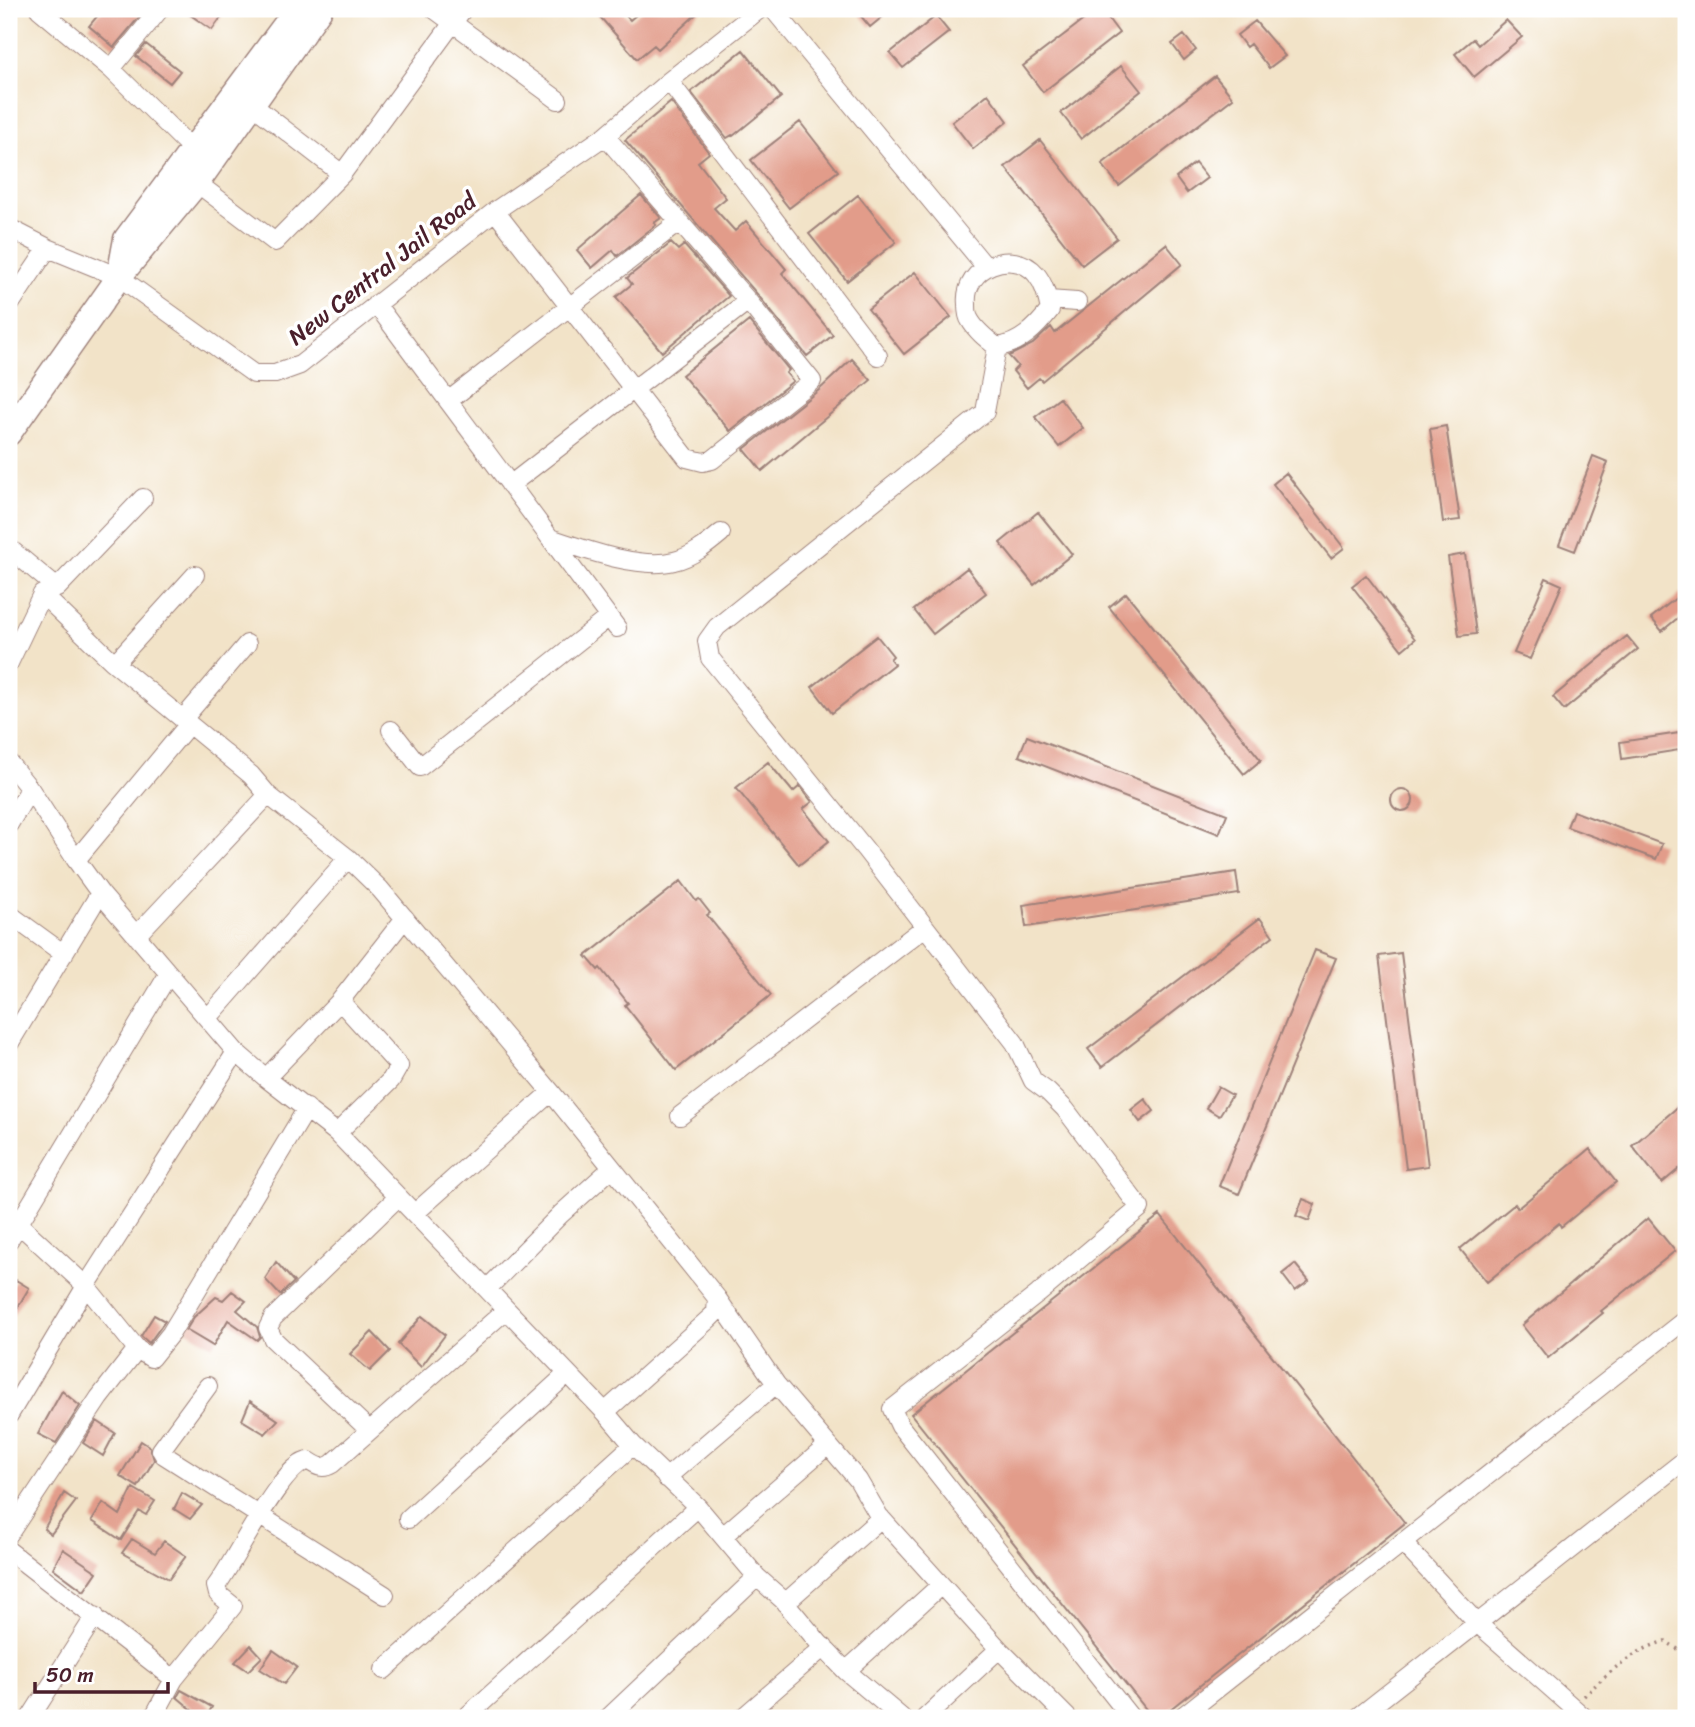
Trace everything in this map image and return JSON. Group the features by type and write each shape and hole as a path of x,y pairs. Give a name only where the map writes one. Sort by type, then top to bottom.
{"street":[{"path":"39,9 111,69 192,150"},
{"path":"111,69 160,9"},
{"path":"119,277 127,239 297,9"},
{"path":"9,433 119,277 197,183 320,9"},
{"path":"434,9 458,16 558,100"},
{"name":"New Central Jail Road","path":"9,228 48,248 119,277 254,374 275,374 300,365 495,211 605,136 760,9"},
{"path":"774,9 985,266"},
{"path":"197,183 275,242 342,174 458,16"},
{"path":"669,81 878,356"},
{"path":"251,104 342,174"},
{"path":"495,211 687,458 703,462 712,460 812,381 605,136"},
{"path":"448,401 679,222"},
{"path":"9,306 48,248"},
{"path":"1005,262 1025,265 1036,273 1046,290 1049,310 1025,336 1010,345 998,347 969,319 966,295 975,276 985,266 1005,262"},
{"path":"1048,300 1077,302"},
{"path":"510,485 748,302"},
{"path":"376,304 613,622 419,767 391,730"},
{"path":"998,347 985,412 717,627 707,641 710,658 865,849 1015,1043 1033,1081 1065,1109 1140,1208 1038,1294 892,1409 900,1426 1131,1718"},
{"path":"9,663 49,591 144,498"},
{"path":"550,538 595,553 624,559 674,562 696,552 722,533"},
{"path":"9,548 115,663 251,775 268,795 348,858 380,889 551,1092 717,1298 776,1384 858,1480 881,1518 1058,1715"},
{"path":"115,663 195,575"},
{"path":"76,860 247,644"},
{"path":"9,763 30,789 100,893 236,1052 337,1133 605,1412 634,1446 698,1507 757,1577 785,1602 846,1671 892,1715"},
{"path":"9,824 30,789"},
{"path":"136,936 268,795"},
{"path":"208,1018 348,858"},
{"path":"9,1044 100,893"},
{"path":"9,914 64,954"},
{"path":"266,1078 340,1001 405,918"},
{"path":"680,1116 925,927"},
{"path":"169,975 12,1226 86,1286 137,1349 151,1358 171,1333 307,1108"},
{"path":"337,1133 391,1080 398,1066 340,1001"},
{"path":"9,1416 86,1286 236,1052"},
{"path":"415,1213 551,1092"},
{"path":"487,1289 561,1214 612,1168"},
{"path":"369,1430 273,1339 268,1328 273,1318 398,1197"},
{"path":"605,1412 716,1312 717,1298"},
{"path":"153,1718 174,1679 233,1606 218,1594 216,1586 257,1516 298,1464 309,1461 320,1468 326,1468 506,1310"},
{"path":"1180,1718 1686,1319"},
{"path":"9,1534 99,1398 137,1349"},
{"path":"408,1519 567,1374"},
{"path":"666,1478 776,1384"},
{"path":"208,1386 161,1450 164,1455 384,1595"},
{"path":"723,1536 828,1445"},
{"path":"384,1670 634,1446"},
{"path":"1357,1718 1686,1459"},
{"path":"465,1718 698,1507"},
{"path":"785,1602 881,1518"},
{"path":"1402,1542 1477,1623 1579,1713"},
{"path":"9,1551 174,1679"},
{"path":"608,1718 757,1577"},
{"path":"846,1671 942,1585"},
{"path":"30,1718 95,1616"},
{"path":"742,1718 824,1647"},
{"path":"925,1718 999,1649"}],"path":[{"path":"1579,1713 1616,1665 1647,1647 1665,1641 1686,1654"}],"building":[{"path":"103,9 146,9 114,47 89,26"},
{"path":"182,9 227,9 212,30"},
{"path":"593,9 620,9 630,20 643,9 702,9 658,49 654,45 637,59"},
{"path":"855,9 892,9 870,27"},
{"path":"1101,9 1119,33 1043,92 1023,66"},
{"path":"936,16 949,32 903,68 890,53"},
{"path":"1506,20 1522,37 1474,77 1455,54 1473,39 1478,45"},
{"path":"1255,21 1285,56 1269,68 1250,44 1246,47 1237,35"},
{"path":"1184,35 1196,50 1184,60 1172,44"},
{"path":"146,44 180,71 170,83 136,56"},
{"path":"743,50 781,97 727,138 691,92"},
{"path":"1121,66 1141,91 1081,139 1061,113"},
{"path":"1215,76 1233,98 1119,186 1102,164"},
{"path":"988,94 1008,121 973,149 952,122"},
{"path":"671,102 709,153 698,162 726,198 714,208 735,231 746,221 786,269 782,273 833,335 807,356 625,140"},
{"path":"800,122 838,171 789,208 751,160"},
{"path":"1040,140 1117,238 1082,265 1005,167"},
{"path":"1195,163 1207,178 1187,193 1176,178"},
{"path":"641,195 661,218 617,256 613,250 592,268 577,250"},
{"path":"858,195 896,242 847,281 809,234"},
{"path":"671,243 678,250 684,245 729,296 662,352 616,297 632,284 627,278"},
{"path":"1166,244 1182,264 1042,381 1039,378 1027,388 1013,371 1018,366 1009,356 1033,344 1051,327 1055,333"},
{"path":"915,272 951,317 904,354 868,309"},
{"path":"749,321 789,370 786,373 793,381 730,431 682,375"},
{"path":"852,359 871,380 762,471 744,449 819,390"},
{"path":"1060,398 1083,428 1059,447 1035,417"},
{"path":"1446,426 1460,520 1443,522 1430,429"},
{"path":"1593,456 1608,462 1575,551 1559,545"},
{"path":"1286,473 1344,548 1331,558 1273,484"},
{"path":"1038,512 1072,554 1034,585 1000,543"},
{"path":"1465,554 1476,634 1459,636 1448,557"},
{"path":"967,568 986,593 933,634 914,610"},
{"path":"1366,575 1415,639 1402,650 1352,586"},
{"path":"1546,578 1562,585 1530,659 1514,653"},
{"path":"1686,590 1686,611 1662,631 1651,618"},
{"path":"1126,593 1261,760 1244,774 1109,607"},
{"path":"877,636 893,656 890,659 894,664 832,713 812,687"},
{"path":"1627,636 1638,649 1564,710 1553,697"},
{"path":"1686,732 1686,749 1622,759 1620,742"},
{"path":"1027,736 1227,814 1219,834 1019,756"},
{"path":"768,762 793,792 800,786 812,802 803,809 829,841 799,865 736,788"},
{"path":"1402,789 1410,792 1413,800 1410,808 1402,811 1394,808 1391,800 1394,792"},
{"path":"1573,811 1662,844 1656,859 1567,827"},
{"path":"1236,872 1239,894 1026,927 1023,905"},
{"path":"681,881 696,901 699,899 710,913 707,915 771,995 676,1070 625,1005 628,1003 600,968 598,970 586,956"},
{"path":"1260,918 1273,936 1102,1067 1088,1049"},
{"path":"1315,950 1336,958 1239,1194 1219,1186"},
{"path":"1401,953 1428,1166 1406,1169 1379,956"},
{"path":"1218,1087 1232,1095 1219,1116 1206,1108"},
{"path":"1145,1099 1154,1111 1140,1122 1131,1110"},
{"path":"1686,1100 1686,1163 1662,1183 1632,1146"},
{"path":"1590,1149 1616,1182 1561,1227 1559,1223 1487,1282 1460,1249 1515,1204 1518,1208"},
{"path":"1303,1199 1315,1204 1309,1221 1296,1216"},
{"path":"1160,1215 1405,1523 1159,1718 1153,1718 911,1414"},
{"path":"1648,1218 1675,1251 1548,1358 1522,1325"},
{"path":"276,1262 294,1282 280,1295 265,1279"},
{"path":"1295,1264 1309,1281 1295,1291 1282,1274"},
{"path":"16,1280 29,1288 9,1322 9,1289"},
{"path":"232,1291 246,1301 237,1310 257,1327 260,1337 257,1340 228,1320 213,1346 186,1330 194,1317 216,1297 223,1300"},
{"path":"154,1315 165,1321 149,1343 141,1336"},
{"path":"422,1316 445,1335 421,1367 398,1344"},
{"path":"372,1332 390,1351 370,1371 350,1354"},
{"path":"62,1391 80,1406 56,1443 38,1434"},
{"path":"250,1401 278,1420 265,1434 242,1420"},
{"path":"97,1421 115,1433 103,1456 83,1443"},
{"path":"141,1441 150,1447 154,1460 138,1487 120,1476"},
{"path":"133,1488 155,1501 146,1515 139,1511 121,1540 92,1521 103,1503 120,1515"},
{"path":"64,1493 76,1501 51,1534 44,1529"},
{"path":"182,1493 202,1505 190,1519 174,1509"},
{"path":"132,1539 155,1553 164,1541 186,1556 169,1579 122,1553"},
{"path":"63,1549 97,1572 84,1591 53,1568"},
{"path":"251,1645 262,1657 248,1671 235,1662"},
{"path":"273,1650 297,1667 284,1684 260,1669"},
{"path":"181,1690 212,1707 206,1718 202,1718 177,1697"}]}
